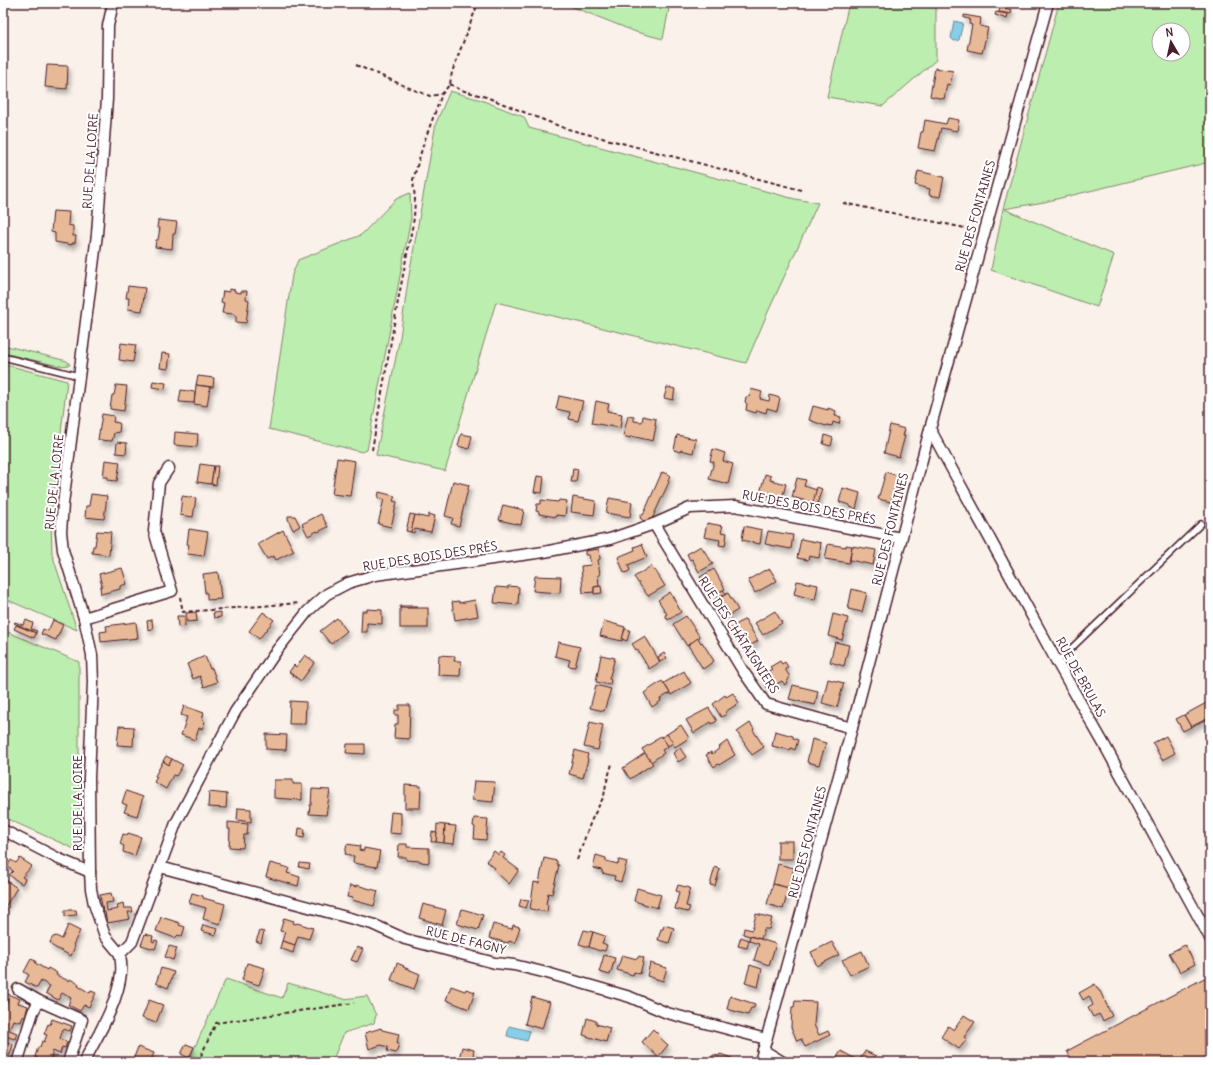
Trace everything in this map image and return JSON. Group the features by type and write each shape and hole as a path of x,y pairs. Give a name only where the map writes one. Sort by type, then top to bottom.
{"street":[{"name":"RUE DE LA LOIRE","path":"113,3 108,26 107,99 97,234 63,504 61,532 63,550 84,618 92,655 93,682 89,778 90,872 94,904 109,943 120,954"},
{"name":"RUE DES FONTAINES","path":"760,1062 852,728 930,429 1048,3"},
{"name":"RUE DE BRULAS","path":"930,429 1210,938"},
{"path":"84,618 172,591 154,531 159,483 169,468"},
{"name":"RUE DES BOIS DES PRÉS","path":"120,954 132,942 176,823 235,712 277,650 308,611 327,594 348,583 375,575 544,552 610,539 654,524 690,508 735,506 901,538"},
{"name":"RUE DES CHÂTAIGNIERS","path":"654,524 744,671 766,704 852,728"},
{"path":"3,830 59,859 90,872"},
{"name":"RUE DE FAGNY","path":"160,868 372,924 405,938 427,945 495,963 514,965 547,973 630,997 667,1013 766,1039"},
{"path":"84,1062 110,1012 120,982 122,968 120,954"},
{"path":"18,990 82,1020 71,1061"},
{"path":"18,1060 33,1012 39,1001"},
{"path":"763,1050 783,1062"}],"lane":[{"path":"3,357 79,376"},
{"path":"1057,662 1201,524"}],"path":[{"path":"372,450 414,218 415,199 413,180 424,142 442,94 450,84 452,72 478,3"},
{"path":"356,65 412,90 430,96 442,94"},
{"path":"450,84 461,90 486,97 564,128 801,190"},
{"path":"843,203 984,232"},
{"path":"172,591 179,594 184,612 317,603"},
{"path":"577,860 592,821 604,796 612,764"},
{"path":"198,1062 216,1023 354,1003"}],"green space":[{"path":"563,3 670,3 663,39 636,32"},
{"path":"849,3 936,3 936,60 883,106 827,97"},
{"path":"1059,3 1210,3 1210,162 1044,202 1004,209 1114,255 1097,307 991,270 1003,209"},
{"path":"450,91 481,100 524,117 529,128 795,199 818,203 746,363 496,302 445,471 376,455 400,337 408,281 436,123"},
{"path":"410,193 411,218 367,450 362,452 269,429 292,275 298,260 361,235 396,199"},
{"path":"3,345 67,361 70,365 59,366 3,353"},
{"path":"3,364 67,381 51,518 52,554 77,630 3,598"},
{"path":"3,630 79,662 79,851 3,817"},
{"path":"226,979 282,998 288,983 344,999 367,996 376,1015 374,1023 344,1033 332,1062 188,1062"}],"water":[{"path":"954,21 963,23 959,40 954,41 951,38"},
{"path":"509,1026 530,1031 527,1041 507,1036"}],"building":[{"path":"1000,7 1012,10 1011,14 999,12"},
{"path":"996,12 1008,14 1007,19 995,15"},
{"path":"964,15 981,18 980,26 988,28 982,53 967,50 972,25 969,24 970,19 964,18"},
{"path":"47,65 68,66 67,89 45,87"},
{"path":"935,68 953,71 950,85 947,84 944,99 930,96"},
{"path":"948,118 959,120 957,131 941,128 935,151 918,148 925,120 946,124"},
{"path":"918,171 944,177 940,197 929,195 930,189 915,185"},
{"path":"53,211 69,212 68,225 73,226 73,236 76,236 75,243 72,243 72,245 55,242 55,233 51,232"},
{"path":"158,220 177,222 175,234 173,234 172,249 155,247 160,228 157,228"},
{"path":"128,286 145,288 142,311 128,309 129,298 126,298"},
{"path":"229,289 241,293 241,291 247,291 246,299 249,300 246,323 236,322 236,317 234,314 222,313 224,303 221,302 223,291 229,292"},
{"path":"121,343 136,345 133,362 119,360"},
{"path":"162,353 170,354 168,369 160,368"},
{"path":"198,376 214,378 213,387 196,385"},
{"path":"153,381 166,383 165,389 152,387"},
{"path":"116,385 127,386 124,411 110,409 112,395 114,395"},
{"path":"196,385 210,387 207,406 194,404"},
{"path":"667,387 675,389 673,400 664,398"},
{"path":"751,389 762,392 760,399 769,401 770,395 780,398 777,411 767,408 766,413 757,410 756,413 746,410 746,397 750,396"},
{"path":"181,390 195,392 194,403 179,402"},
{"path":"559,396 583,401 578,421 569,419 570,412 556,409"},
{"path":"596,401 609,404 607,411 622,414 620,428 592,423"},
{"path":"813,406 828,410 828,408 836,411 835,416 841,417 839,424 833,422 832,426 826,426 809,420"},
{"path":"102,414 114,416 113,422 120,424 119,432 114,433 112,441 98,440"},
{"path":"628,416 634,417 634,421 642,422 643,416 656,419 653,441 631,436 630,438 623,436"},
{"path":"890,425 905,429 903,436 905,436 899,457 884,453"},
{"path":"175,432 198,434 197,447 174,445"},
{"path":"461,434 472,436 469,449 458,446"},
{"path":"677,435 696,439 693,453 674,450"},
{"path":"825,435 833,438 831,446 823,444"},
{"path":"117,442 127,443 126,454 116,453"},
{"path":"713,449 725,453 723,461 733,464 728,484 709,479 714,462 710,461"},
{"path":"337,458 355,461 350,496 332,494"},
{"path":"105,460 120,462 117,481 108,480 108,477 103,477"},
{"path":"200,464 214,466 211,484 197,482"},
{"path":"214,466 218,466 216,485 211,484"},
{"path":"573,468 578,469 576,482 571,482"},
{"path":"662,472 670,475 669,482 652,519 645,522 640,518 641,514 643,515"},
{"path":"886,472 898,476 891,502 878,499"},
{"path":"765,474 771,476 770,480 786,484 782,499 760,493"},
{"path":"537,476 544,477 542,493 534,492"},
{"path":"797,478 806,480 804,486 817,490 813,503 792,497"},
{"path":"453,481 469,485 459,526 451,524 453,518 445,516"},
{"path":"817,487 822,489 817,504 813,503"},
{"path":"843,488 860,493 856,509 850,507 850,505 839,502"},
{"path":"379,492 395,496 393,501 397,502 391,527 378,524 384,499 378,498"},
{"path":"91,494 107,496 104,519 85,517 86,506 89,506"},
{"path":"182,496 196,498 193,517 180,515"},
{"path":"573,497 596,501 594,515 571,512"},
{"path":"609,498 632,502 630,517 606,513"},
{"path":"541,500 558,502 559,500 567,501 565,516 556,515 556,517 539,514 539,512 536,511 537,504 541,504"},
{"path":"503,505 524,510 521,525 499,520"},
{"path":"321,514 328,527 308,536 302,524"},
{"path":"410,514 415,515 411,532 406,531"},
{"path":"429,514 435,516 431,532 415,529 414,533 411,532 415,515 428,518"},
{"path":"288,516 295,516 300,526 293,530"},
{"path":"707,523 723,526 721,532 727,533 725,546 719,545 720,540 704,537"},
{"path":"744,526 762,530 760,544 742,540"},
{"path":"189,529 208,532 204,556 187,554 189,545 187,544"},
{"path":"283,530 294,551 276,560 274,556 267,559 258,544"},
{"path":"97,531 111,532 109,555 92,553 93,546 95,546"},
{"path":"768,531 793,535 791,549 765,544"},
{"path":"801,539 821,543 819,558 809,556 808,560 797,558"},
{"path":"642,544 647,557 628,565 630,571 624,573 618,557 635,550 634,547"},
{"path":"828,544 846,547 846,545 852,546 849,563 825,559"},
{"path":"701,546 713,564 699,572 692,559 690,560 687,554"},
{"path":"852,546 876,550 873,565 850,560"},
{"path":"599,549 599,586 594,587 594,592 583,593 581,566 591,565 589,555 585,555 585,551"},
{"path":"651,566 665,586 648,596 634,577"},
{"path":"122,568 127,584 120,586 120,589 101,594 100,587 102,586 99,574"},
{"path":"714,569 725,589 712,596 700,577"},
{"path":"770,569 777,581 755,593 748,580 765,570"},
{"path":"218,572 221,599 207,600 203,574"},
{"path":"535,576 561,577 560,593 533,591"},
{"path":"797,581 818,585 815,600 794,594"},
{"path":"508,586 519,587 518,605 494,603 496,587 508,588"},
{"path":"601,586 602,593 594,594 594,587"},
{"path":"852,589 867,593 862,612 848,609"},
{"path":"723,590 726,594 718,598 716,594"},
{"path":"670,592 681,612 668,620 665,615 667,614 658,600"},
{"path":"728,593 738,610 726,617 717,605 719,604 716,600"},
{"path":"475,600 478,616 455,620 452,602 459,601 459,603"},
{"path":"400,606 417,606 417,608 400,608"},
{"path":"400,608 428,608 428,628 400,628"},
{"path":"367,609 382,610 382,624 367,623 367,632 361,632 362,611 367,611"},
{"path":"775,611 782,623 763,635 755,623"},
{"path":"196,612 197,621 187,622 186,613"},
{"path":"221,612 221,617 214,618 213,613"},
{"path":"263,612 274,620 259,639 249,631"},
{"path":"833,614 848,618 842,640 828,636"},
{"path":"177,616 185,616 185,626 178,627"},
{"path":"686,616 700,637 687,646 673,624"},
{"path":"337,618 347,631 331,644 320,631"},
{"path":"745,619 758,641 746,648 743,644 745,643 738,632 735,634 731,628"},
{"path":"26,620 33,623 31,629 37,631 36,633 14,623 23,625"},
{"path":"53,620 63,625 56,640 41,634 43,629 48,631"},
{"path":"152,620 153,629 148,630 147,621"},
{"path":"604,621 625,627 622,641 600,636"},
{"path":"136,622 138,638 101,642 100,632 107,631 106,626"},
{"path":"16,625 36,633 34,638 14,629"},
{"path":"625,629 630,630 627,641 622,639"},
{"path":"645,636 660,662 649,669 637,649 636,650 632,644"},
{"path":"698,638 714,661 703,669 688,645"},
{"path":"558,642 580,647 575,667 568,666 570,660 555,656"},
{"path":"835,642 849,645 844,666 830,662"},
{"path":"664,653 667,658 660,662 658,657"},
{"path":"305,655 315,662 301,681 289,672 294,665 296,667"},
{"path":"439,655 455,656 454,661 461,661 460,676 438,675"},
{"path":"601,655 615,658 609,679 611,680 610,685 596,682"},
{"path":"205,656 210,669 212,668 217,682 204,687 200,676 193,679 187,664"},
{"path":"780,661 782,664 785,662 788,667 785,669 790,677 785,685 782,681 768,689 760,676 772,669 770,667"},
{"path":"684,671 691,683 671,695 664,683"},
{"path":"828,679 844,683 837,707 822,703"},
{"path":"662,681 670,693 660,699 661,701 652,707 644,693"},
{"path":"596,685 611,689 604,711 590,708"},
{"path":"793,685 818,691 815,705 789,699"},
{"path":"733,693 739,703 725,712 727,714 721,717 713,704 725,695 726,697"},
{"path":"290,701 306,702 305,724 289,724"},
{"path":"1210,701 1210,717 1191,727 1184,715"},
{"path":"399,705 410,705 409,739 394,738 395,724 398,724 398,715 395,715 395,710 399,710"},
{"path":"184,706 204,713 202,720 205,722 202,729 199,728 195,740 181,735 187,717 181,715"},
{"path":"709,708 717,721 712,724 711,722 694,733 686,720"},
{"path":"1184,715 1191,727 1183,731 1176,719"},
{"path":"590,722 603,725 598,750 584,747"},
{"path":"750,723 764,747 752,755 737,732"},
{"path":"681,725 689,738 675,747 667,734"},
{"path":"119,726 134,727 133,746 117,745"},
{"path":"775,731 793,736 793,738 798,740 795,750 791,748 790,750 772,746"},
{"path":"266,734 287,735 286,750 266,749"},
{"path":"667,734 673,743 668,746 662,737"},
{"path":"661,736 668,746 662,750 664,753 651,762 642,749"},
{"path":"1166,736 1175,753 1162,760 1153,743"},
{"path":"812,739 826,743 819,765 807,762"},
{"path":"727,741 735,755 714,767 706,755 711,752 712,754"},
{"path":"347,744 365,744 365,754 346,753"},
{"path":"680,748 686,757 678,762 673,753"},
{"path":"575,750 588,754 583,778 569,774"},
{"path":"645,753 653,764 630,779 623,768"},
{"path":"166,756 172,759 169,765 163,761"},
{"path":"172,759 183,765 176,776 173,775 166,789 154,782 157,777 155,776 163,761 169,765"},
{"path":"274,780 293,780 293,784 302,784 302,800 274,798"},
{"path":"474,781 495,782 493,802 472,800"},
{"path":"405,785 421,786 420,808 405,808"},
{"path":"312,789 330,790 326,815 309,814"},
{"path":"126,791 143,797 137,816 124,812 127,805 122,803"},
{"path":"209,792 227,794 226,808 208,807"},
{"path":"238,808 251,809 251,822 237,820"},
{"path":"391,812 401,813 401,834 389,833"},
{"path":"474,818 488,819 486,840 474,839"},
{"path":"228,822 248,824 247,835 244,835 243,848 229,847 230,829 228,829"},
{"path":"437,824 445,825 444,843 436,842"},
{"path":"445,825 456,826 454,844 444,843"},
{"path":"299,828 305,829 304,838 298,837"},
{"path":"432,832 437,833 436,842 431,842"},
{"path":"128,833 141,837 135,856 123,852 124,846 120,844 123,834 127,835"},
{"path":"778,841 793,841 793,859 778,859"},
{"path":"347,844 360,846 359,850 364,851 364,848 380,851 377,867 353,863 354,856 345,854"},
{"path":"399,844 407,844 407,847 429,848 429,863 406,860 406,857 398,857"},
{"path":"494,851 499,855 501,852 505,855 503,858 519,870 509,884 494,870 495,868 486,861"},
{"path":"596,855 606,858 606,861 618,864 619,860 627,862 621,882 614,880 615,876 602,873 602,870 593,868"},
{"path":"20,858 32,866 22,877 25,879 22,884 9,875 13,871 7,866 11,860 16,863"},
{"path":"544,858 557,861 557,865 559,865 552,894 548,893 546,904 548,905 547,912 530,909 534,882 539,883"},
{"path":"270,863 289,868 287,873 300,877 298,886 266,877"},
{"path":"300,863 310,864 309,869 299,867"},
{"path":"778,864 794,868 789,888 773,884"},
{"path":"715,867 720,869 715,886 710,885"},
{"path":"3,878 17,888 3,910"},
{"path":"773,884 789,888 783,909 767,904"},
{"path":"350,885 356,887 356,885 378,891 374,906 352,900 353,898 347,897"},
{"path":"678,885 690,888 686,906 690,907 688,912 675,909 679,892 676,891"},
{"path":"637,888 661,895 657,908 634,901"},
{"path":"111,893 113,902 106,903 107,911 118,909 117,905 123,903 124,908 132,908 133,912 128,912 130,919 107,923 105,912 103,912 100,895"},
{"path":"192,893 203,896 203,898 225,904 220,924 203,919 206,908 189,903"},
{"path":"521,899 529,900 526,908 519,906"},
{"path":"423,904 446,910 442,925 419,918"},
{"path":"462,909 483,915 478,930 457,924"},
{"path":"65,910 76,910 77,915 65,916"},
{"path":"756,914 772,918 769,929 764,929 761,939 743,934 744,928 752,930"},
{"path":"161,917 180,923 179,925 185,927 182,936 178,935 175,938 156,931"},
{"path":"284,918 294,921 293,923 313,928 309,939 298,936 295,945 282,941 285,932 280,931"},
{"path":"493,924 512,929 513,925 520,927 515,943 509,941 508,943 489,938"},
{"path":"68,925 80,931 73,945 75,946 71,956 52,946 50,942 53,937 56,936 62,939"},
{"path":"203,925 218,929 216,935 201,931"},
{"path":"664,925 674,928 669,943 658,940 661,929 663,929"},
{"path":"584,930 593,932 589,947 579,944"},
{"path":"260,931 264,932 261,943 256,941"},
{"path":"593,932 605,936 602,943 607,945 605,951 600,951 589,947"},
{"path":"145,934 153,936 152,941 158,941 155,949 141,945"},
{"path":"750,936 776,944 769,965 754,960 759,944 749,941"},
{"path":"741,937 749,940 747,948 738,946"},
{"path":"282,941 295,945 293,953 280,948"},
{"path":"832,942 839,955 817,966 811,952"},
{"path":"1185,945 1195,964 1180,972 1169,953"},
{"path":"169,946 177,948 173,960 165,957"},
{"path":"357,947 363,949 357,962 351,960"},
{"path":"862,951 869,966 850,975 842,960"},
{"path":"604,955 615,958 610,975 599,972"},
{"path":"622,955 637,959 639,956 644,958 640,974 634,972 633,975 617,970"},
{"path":"31,959 47,970 48,968 57,973 56,975 69,981 70,979 79,984 78,986 90,993 91,991 96,993 89,1007 84,1005 80,1011 68,1005 71,998 62,993 58,1000 46,993 50,986 41,981 37,988 25,982 29,975 24,972"},
{"path":"247,963 265,968 259,985 242,980"},
{"path":"397,963 420,974 414,989 391,980"},
{"path":"650,963 667,968 663,981 647,976"},
{"path":"750,965 762,969 758,987 745,983"},
{"path":"161,968 174,972 168,988 156,983"},
{"path":"1210,975 1210,1062 1073,1062 1067,1051"},
{"path":"1095,984 1112,1016 1103,1021 1099,1014 1093,1017 1088,1008 1093,1005 1089,996 1083,1000 1079,993"},
{"path":"451,986 465,991 466,989 475,992 469,1009 446,1000"},
{"path":"5,993 20,999 18,1003 28,1006 25,1017 23,1016 21,1022 13,1020 9,1030 17,1033 15,1039 5,1036 3,1041 3,1010 8,1000 4,998"},
{"path":"730,996 755,1004 754,1008 751,1008 748,1015 727,1009"},
{"path":"532,997 550,1002 542,1029 525,1024"},
{"path":"149,1000 163,1005 156,1023 142,1018"},
{"path":"795,1001 816,1002 814,1025 819,1035 828,1031 830,1035 805,1047 801,1039 797,1041 791,1027 792,1007 794,1007"},
{"path":"964,1015 975,1022 964,1037 967,1039 959,1049 941,1037 948,1026 954,1030"},
{"path":"587,1018 596,1021 596,1024 610,1028 606,1042 583,1035"},
{"path":"52,1019 72,1026 70,1031 63,1029 60,1039 67,1042 65,1048 62,1047 60,1054 53,1051 50,1062 35,1062 38,1047 40,1047 42,1041 44,1042 47,1035 44,1034"},
{"path":"381,1028 382,1030 399,1034 397,1043 399,1044 396,1053 387,1051 388,1047 381,1045 369,1049 365,1033"},
{"path":"653,1029 668,1045 658,1057 642,1042"},
{"path":"3,1041 13,1044 10,1055 3,1053"},
{"path":"186,1044 194,1047 189,1058 181,1054"},
{"path":"138,1047 154,1053 150,1062 138,1062 133,1060"},
{"path":"462,1047 474,1050 473,1056 475,1057 473,1062 458,1062"},
{"path":"841,1051 859,1061 860,1059 866,1062 834,1062"},
{"path":"865,1051 876,1056 870,1059 869,1062 866,1062 860,1059"},
{"path":"720,1054 732,1058 731,1062 711,1062 713,1055 719,1056"},
{"path":"475,1057 495,1062 473,1062"}]}
